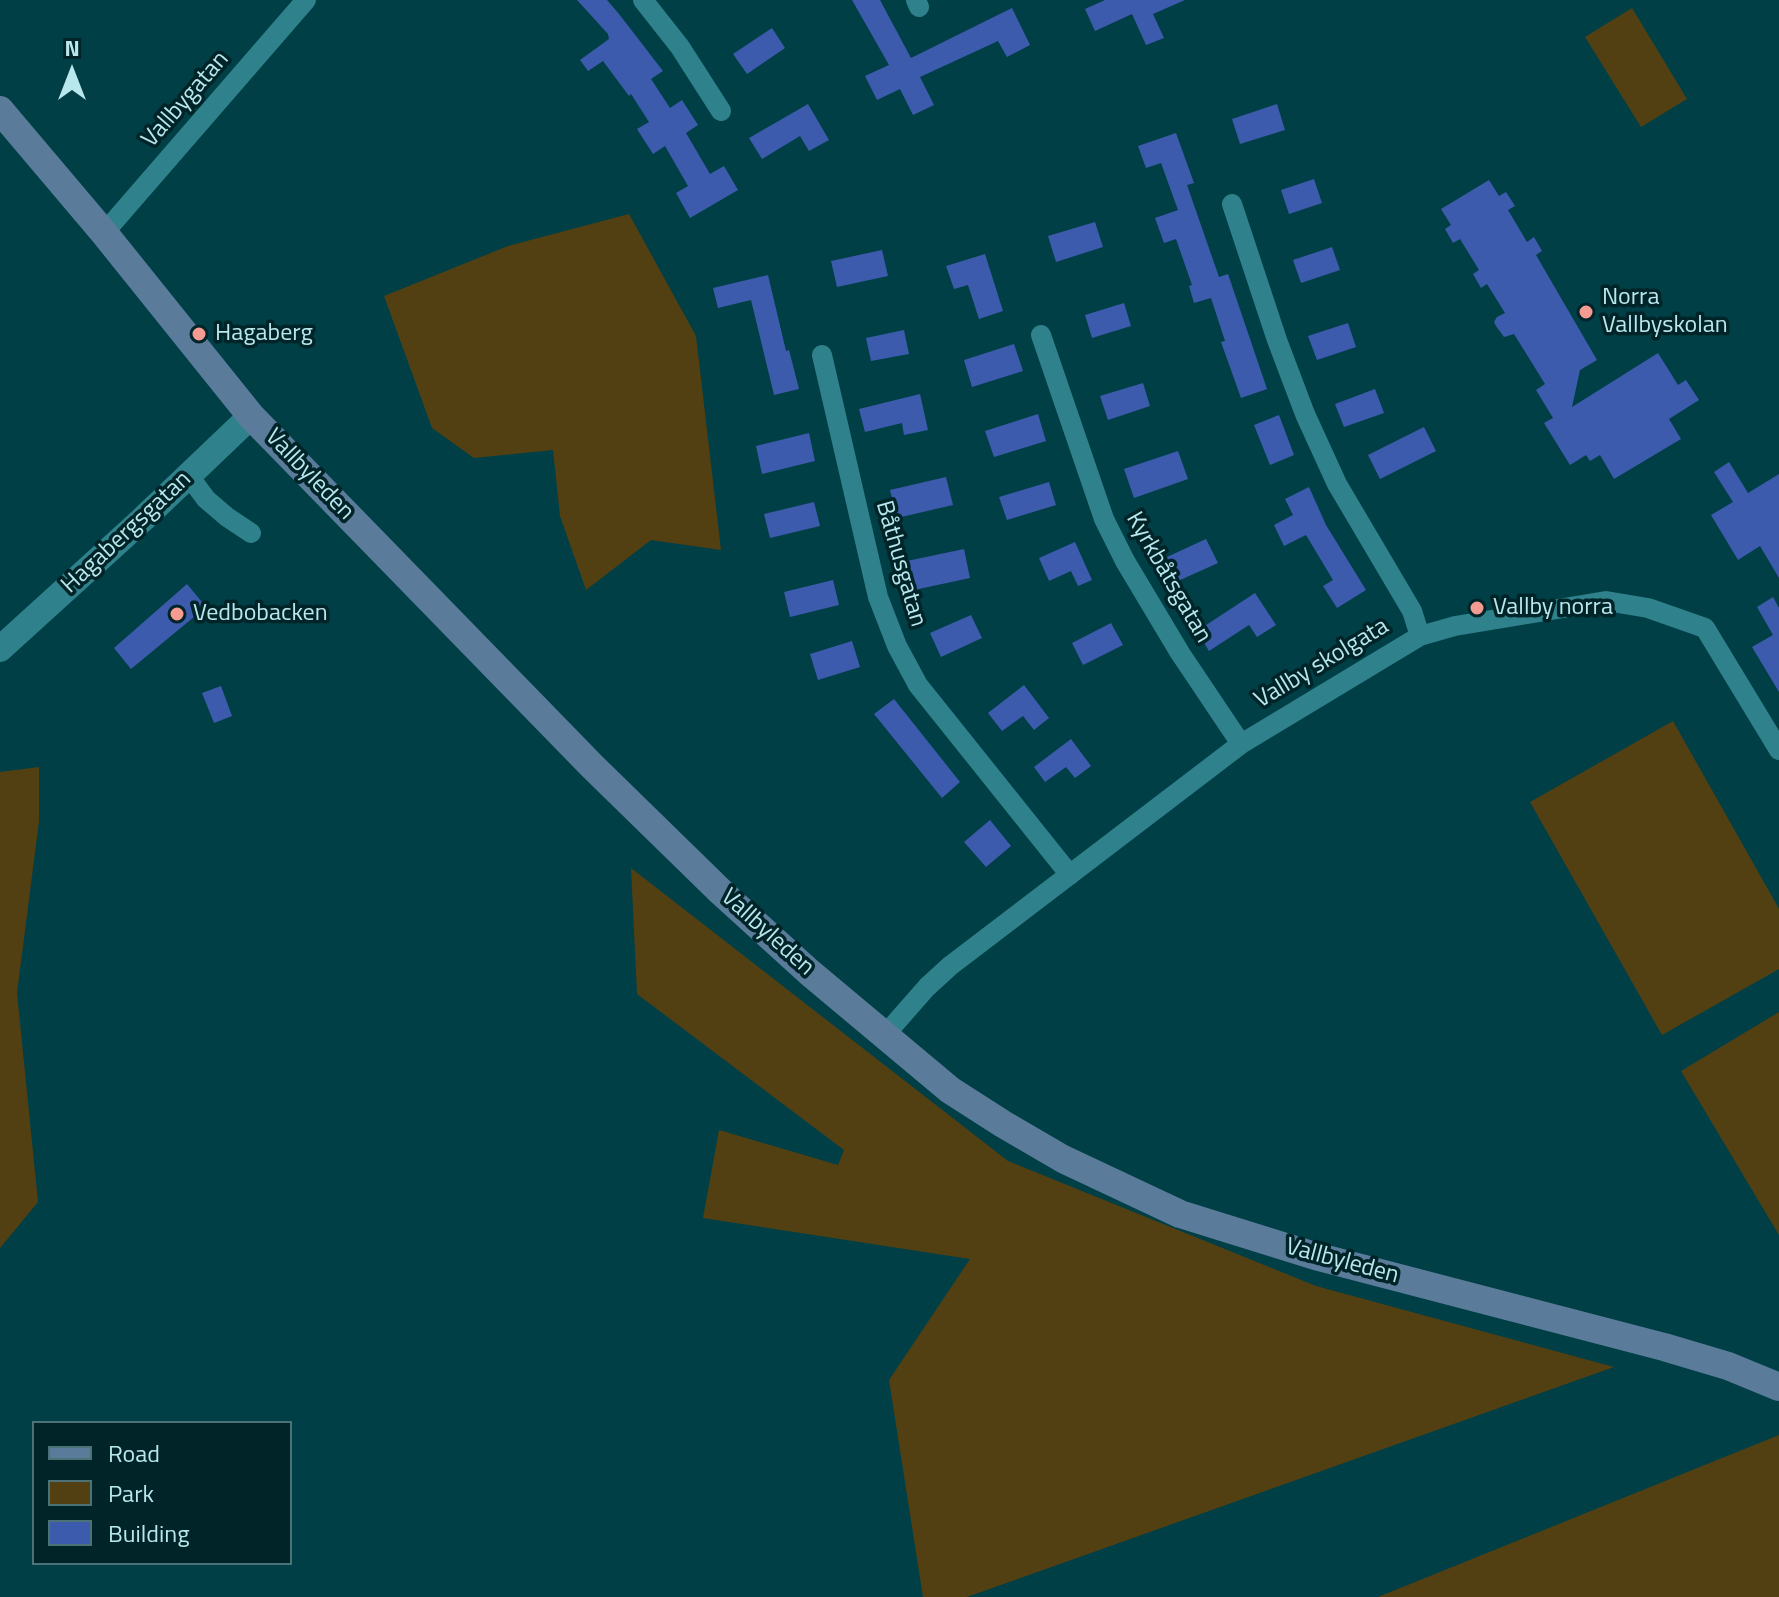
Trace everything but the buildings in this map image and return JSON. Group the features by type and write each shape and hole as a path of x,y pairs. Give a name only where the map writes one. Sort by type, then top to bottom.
{"main road":[{"name":"Vallbyleden","path":"0,110 104,233 251,416 603,776 721,892 809,972 950,1090 1003,1124 1109,1183 1180,1214 1315,1256 1664,1347 1728,1366 1779,1387"}],"street":[{"name":"Vallbygatan","path":"104,233 306,0"},
{"path":"643,0 680,47 721,111"},
{"name":"Vallby skolgata","path":"884,1036 950,966 1241,744 1420,636 1412,611 1337,484 1305,414 1232,204"},
{"name":"Kyrkbåtsgatan","path":"1041,335 1104,519 1125,561 1180,653 1241,744"},
{"name":"Båthusgatan","path":"822,355 878,597 897,646 918,685 1070,875"},
{"name":"Hagabergsgatan","path":"0,649 251,416"},
{"path":"189,476 206,499 251,533"},
{"path":"1420,636 1455,626 1606,601 1648,608 1705,628 1779,750"}],"green space":[{"path":"1632,8 1687,99 1641,127 1585,37"},
{"path":"629,214 696,336 721,550 651,540 586,590 560,516 553,450 474,458 432,428 384,296 508,246"},
{"path":"1673,721 1779,909 1779,969 1662,1035 1530,802"},
{"path":"39,767 39,821 17,993 38,1202 0,1248 0,772"},
{"path":"631,868 1008,1161 1316,1286 1614,1367 967,1597 923,1597 889,1380 970,1259 703,1218 719,1130 838,1165 844,1150 637,994"},
{"path":"1779,1012 1779,1235 1681,1071"},
{"path":"1779,1435 1779,1597 1378,1597"}],"place":[{"name":"Norra Vallbyskolan","path":"1586,312"},
{"name":"Hagaberg","path":"199,334"},
{"name":"Vallby norra","path":"1477,608"},
{"name":"Vedbobacken","path":"177,614"}]}
